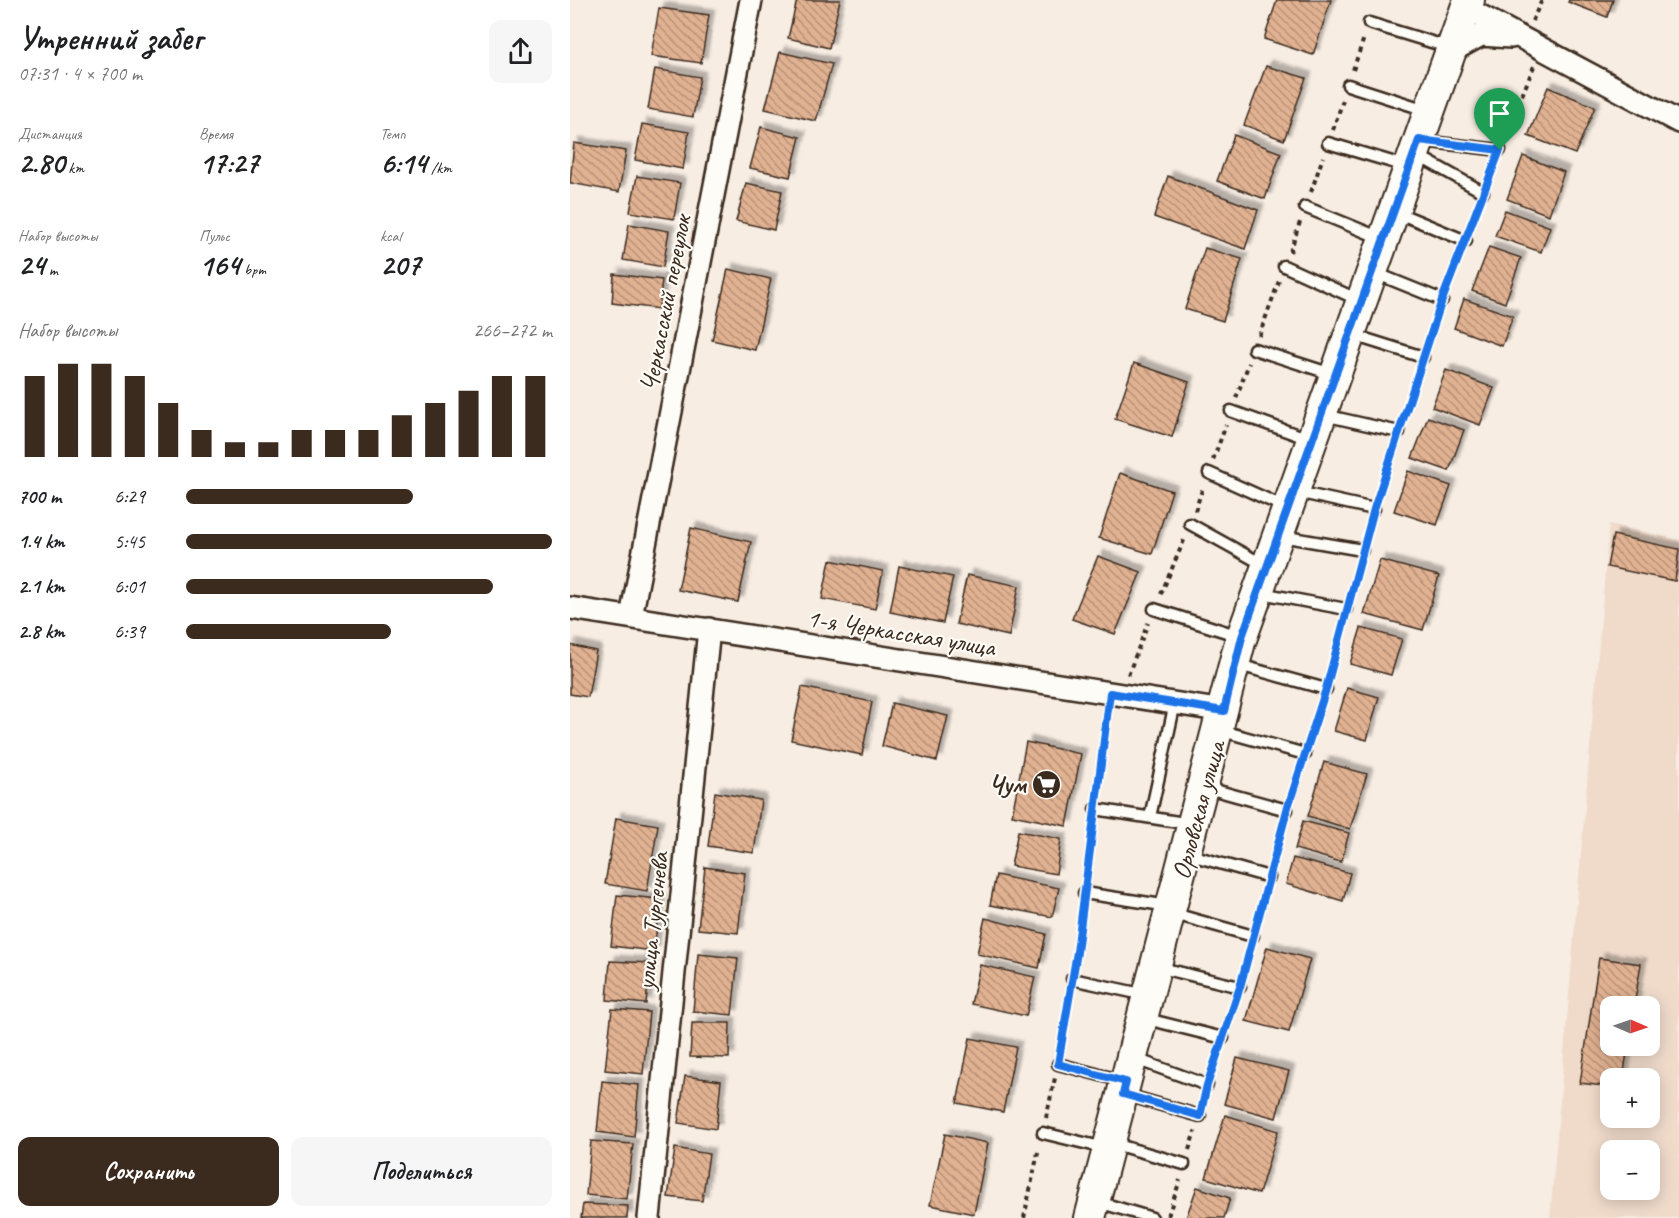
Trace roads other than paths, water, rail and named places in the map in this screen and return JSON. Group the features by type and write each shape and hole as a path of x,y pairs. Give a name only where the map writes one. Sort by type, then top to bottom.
{"main road":[{"name":"Орловская улица","path":"1093,1209 1222,720 1238,651 1451,50 1472,3"}],"street":[{"name":"Черкасский переулок","path":"631,617 751,0"},
{"path":"1472,3 1493,23 1679,122"},
{"path":"1451,50 1481,35 1533,44"},
{"name":"1-я Черкасская улица","path":"570,608 1175,703 1222,720"},
{"name":"улица Тургенева","path":"649,1218 710,629"}],"lane":[{"path":"1369,23 1451,50"},
{"path":"1348,85 1429,111"},
{"path":"1328,143 1414,154 1500,150"},
{"path":"1414,154 1483,192"},
{"path":"1305,207 1383,239"},
{"path":"1393,211 1466,241"},
{"path":"1284,266 1361,301"},
{"path":"1372,272 1442,300"},
{"path":"1350,334 1423,357"},
{"path":"1254,349 1335,375"},
{"path":"1231,411 1316,428 1399,432"},
{"path":"1209,473 1362,550"},
{"path":"1286,512 1374,509"},
{"path":"1190,524 1262,580 1346,609"},
{"path":"1154,609 1238,651 1326,689"},
{"path":"1150,818 1175,703"},
{"path":"1222,720 1305,754"},
{"path":"1204,787 1287,810"},
{"path":"1095,809 1194,824"},
{"path":"1186,854 1269,877"},
{"path":"1084,893 1172,910 1253,936"},
{"path":"1156,967 1240,987"},
{"path":"1072,979 1223,1038"},
{"path":"1058,1064 1127,1078 1207,1085"},
{"path":"1127,1078 1200,1116"},
{"path":"1043,1133 1110,1145 1185,1164"},
{"path":"1093,1209 1152,1218"}],"place":[{"name":"Чум","path":"1047,784"}]}
